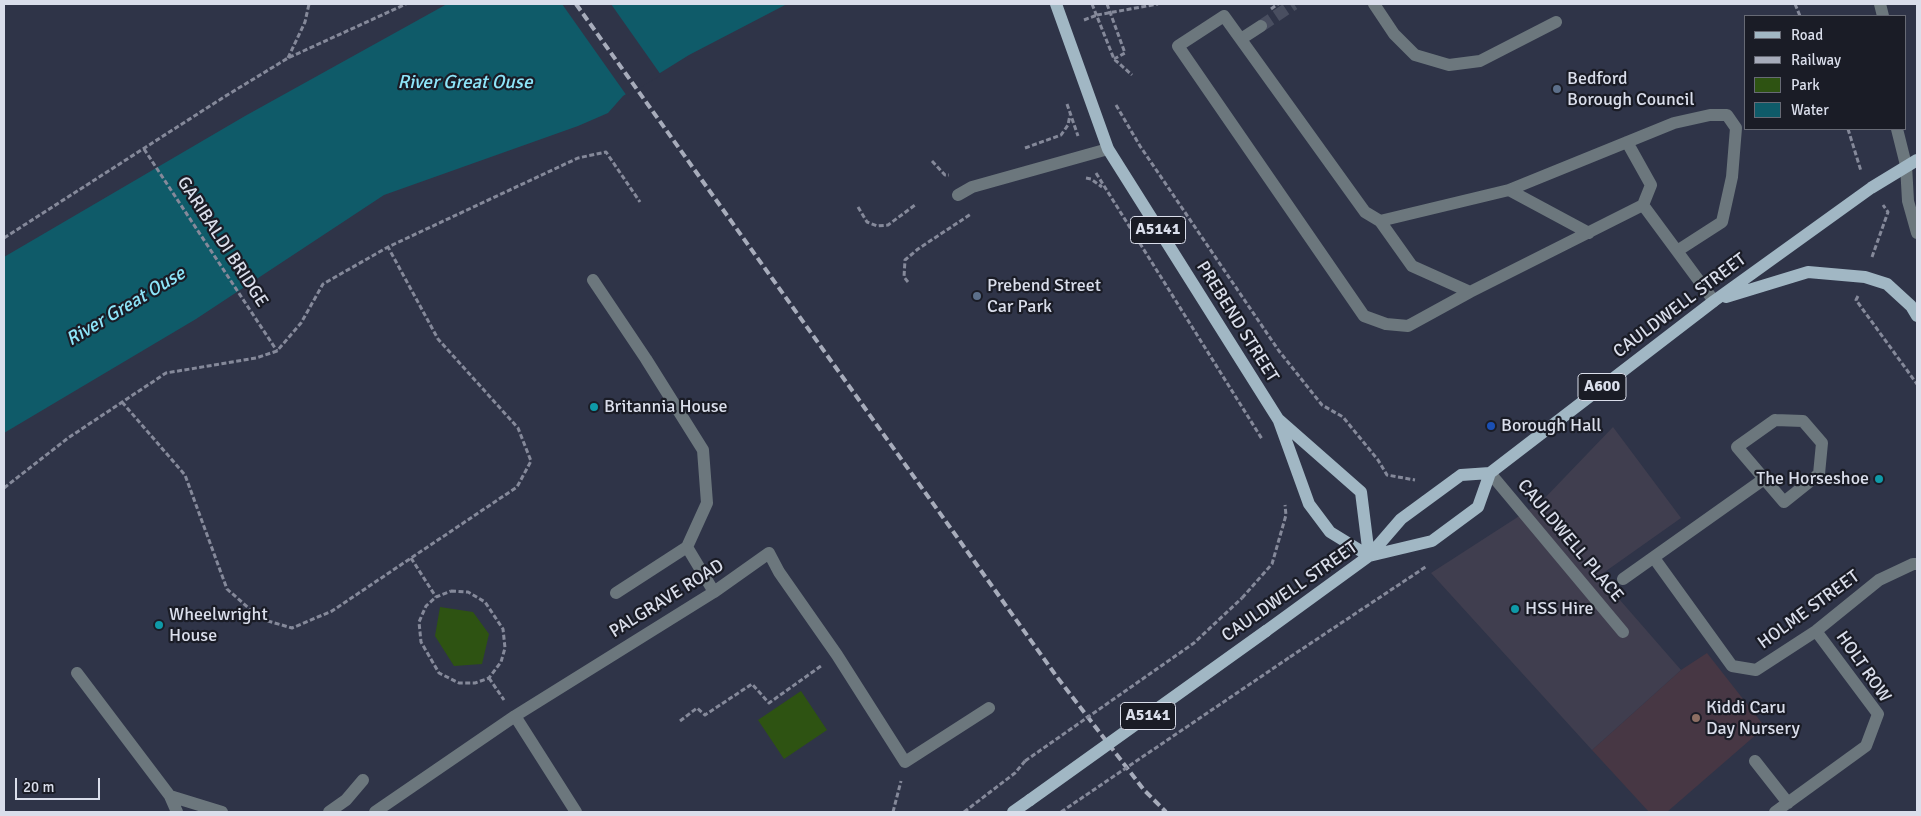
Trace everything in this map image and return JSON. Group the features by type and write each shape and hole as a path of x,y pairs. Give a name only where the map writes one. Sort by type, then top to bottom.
{"main road":[{"name":"PREBEND STREET","path":"1056,4 1108,149 1278,419 1361,492 1369,556"},
{"name":"CAULDWELL STREET","path":"1013,812 1266,632 1369,556 1432,541 1478,507 1490,473 1714,301 1871,188 1912,163"},
{"name":"A600","path":"1714,301 1808,272 1865,277 1887,284 1911,306 1917,316"},
{"path":"1278,419 1309,504 1330,532 1369,556 1401,519 1460,475 1490,473"}],"street":[{"path":"1374,4 1394,34 1415,55 1449,65 1480,61 1556,22"},
{"path":"1470,292 1412,266 1380,221 1365,212 1224,16 1178,46 1364,316 1386,324 1408,326 1470,292 1643,205 1651,185 1627,142"},
{"path":"1241,39 1261,26"},
{"path":"1380,221 1509,190 1674,122 1710,115 1727,115 1736,128 1732,177 1722,222 1677,251"},
{"path":"1897,130 1912,163 1908,202 1917,233"},
{"path":"958,195 972,187 1108,149"},
{"path":"1509,190 1589,233"},
{"path":"1643,205 1714,301"},
{"path":"593,280 646,359 703,450 707,503 687,547 616,593"},
{"path":"1775,420 1802,422 1822,443 1819,474 1784,502 1764,479 1737,447 1775,420"},
{"name":"CAULDWELL PLACE","path":"1490,473 1623,632"},
{"path":"1624,579 1764,479"},
{"path":"687,547 714,592"},
{"name":"PALGRAVE ROAD","path":"375,812 515,716 714,592 769,553 779,572 906,762"},
{"name":"HOLME STREET","path":"1654,558 1732,666 1756,670 1816,631 1879,580 1913,564 1917,564"},
{"name":"HOLT ROW","path":"1775,812 1866,746 1878,714 1816,631"},
{"path":"77,673 170,796 177,812"},
{"path":"906,762 989,708"},
{"path":"515,716 576,812"},
{"path":"1755,761 1788,803"},
{"path":"329,812 346,800 363,780"},
{"path":"170,796 222,812"}],"path":[{"path":"288,58 305,22 309,4"},
{"path":"4,238 288,58 406,4"},
{"path":"1092,4 1114,60 1132,75"},
{"path":"1107,4 1125,53 1114,60"},
{"path":"1096,15 1158,4"},
{"path":"1082,12 1088,29"},
{"path":"1114,100 1140,146 1274,343 1322,405 1342,417 1378,460 1387,475 1415,480"},
{"path":"1848,130 1862,175"},
{"name":"GARIBALDI BRIDGE","path":"144,149 277,351"},
{"path":"4,488 68,438 166,373 256,358 277,351 300,323 323,284 388,247 578,158 606,152 640,202"},
{"path":"1096,174 1267,447"},
{"path":"1081,178 1091,179 1103,187"},
{"path":"1865,277 1888,212 1871,188"},
{"path":"858,207 867,222 877,226 888,225 915,205"},
{"path":"908,282 904,277 905,260 918,249 972,214"},
{"path":"122,402 185,475 227,589 260,619 292,628 332,611 517,487 531,461 518,428 438,338 388,247"},
{"path":"1856,300 1917,384"},
{"path":"964,812 1015,773 1025,761 1194,643 1242,598 1272,564 1286,515 1284,498"},
{"path":"411,558 436,597"},
{"path":"1061,812 1434,561"},
{"path":"451,591 468,592 485,602 503,629 505,648 501,662 489,678 475,682 459,683 439,673 421,642 419,622 426,606 436,597 451,591"},
{"path":"680,721 697,708 705,715 752,684 769,703 836,655"},
{"path":"893,812 906,762"}],"shaded area":[{"path":"1613,427 1681,518 1599,576 1681,670 1592,750 1431,573 1541,502"},
{"path":"1707,653 1765,727 1667,812 1649,812 1592,750 1681,670"}],"green space":[{"path":"440,607 473,612 489,634 482,664 454,666 435,636"},
{"path":"801,691 827,730 784,759 758,720"}],"water":[{"name":"River Great Ouse","path":"447,4 787,4 689,55 623,96 608,113 578,126 384,195 196,319 4,433 4,257 245,116"}],"pier":[{"path":"562,4 611,4 661,75 627,96"}],"tunnel":[{"path":"1261,26 1294,4"}],"railway":[{"path":"576,4 1057,677 1144,790 1166,812"}],"place":[{"name":"Bedford Borough Council","path":"1557,89"},
{"name":"Prebend Street Car Park","path":"977,296"},
{"name":"Britannia House","path":"594,407"},
{"name":"Borough Hall","path":"1491,426"},
{"name":"The Horseshoe","path":"1879,479"},
{"name":"HSS Hire","path":"1515,609"},
{"name":"Wheelwright House","path":"159,625"},
{"name":"Kiddi Caru Day Nursery","path":"1696,718"}]}
